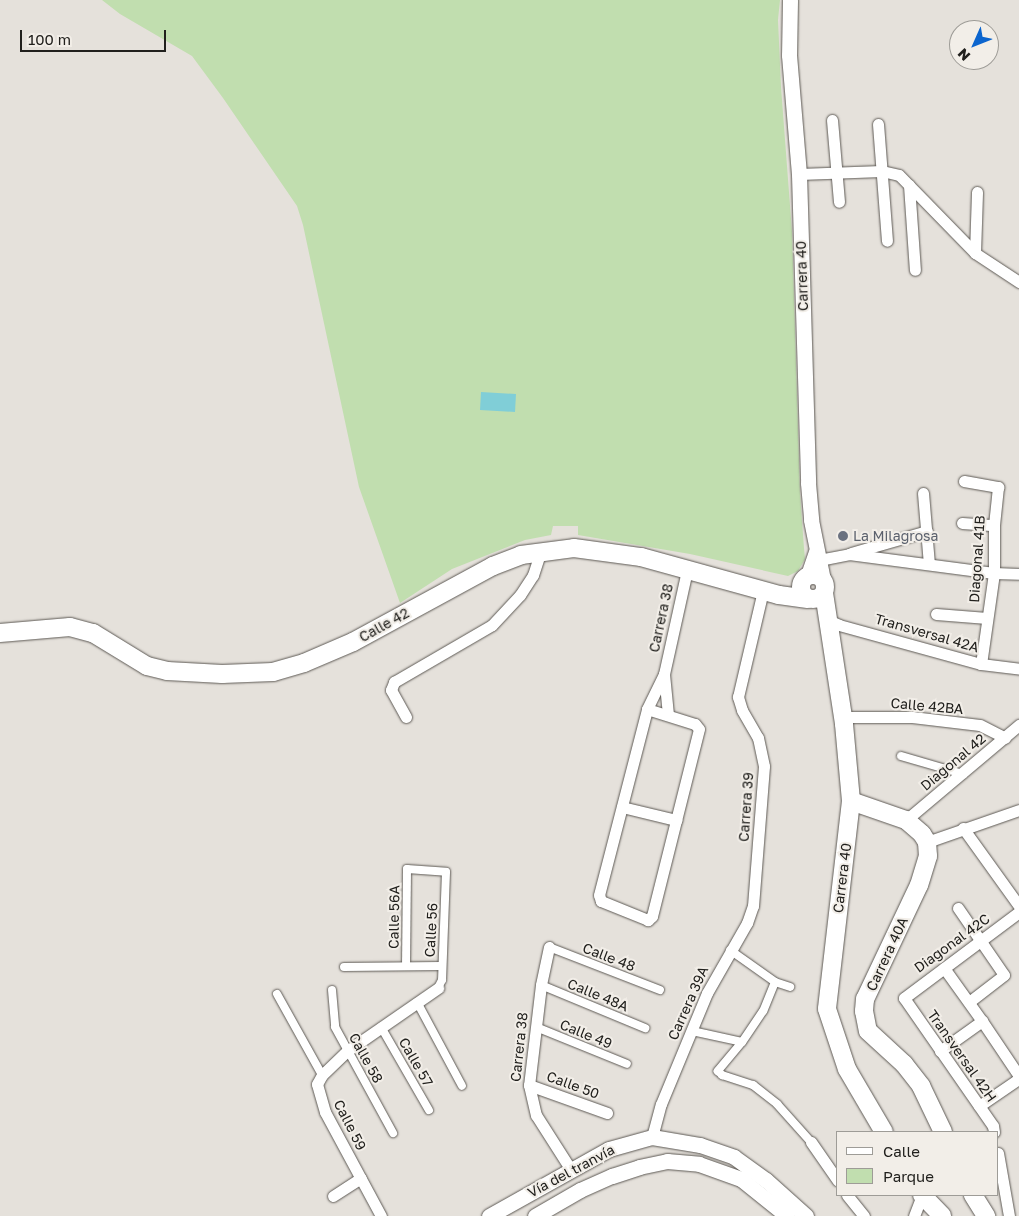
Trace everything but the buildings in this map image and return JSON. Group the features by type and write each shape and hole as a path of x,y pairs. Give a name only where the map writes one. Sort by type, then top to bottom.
{"main road":[{"name":"Carrera 40","path":"790,0 789,55 799,174 808,483 818,556 813,588"},
{"name":"Calle 42","path":"0,633 70,627 93,633 147,666 167,672 222,674 273,672 329,654 493,566 521,555 540,551 574,548 641,557 765,590"},
{"path":"765,590 813,588 827,615"},
{"name":"Carrera 40","path":"827,615 843,717 851,801 827,1009 848,1069 883,1131"},
{"path":"851,801 906,820 922,834 927,842"},
{"name":"Carrera 40A","path":"927,842 928,856 919,885 865,999 864,1011 868,1030 904,1064 921,1086 943,1131"},
{"name":"Vía del tranvía","path":"489,1216 609,1149 652,1137 677,1140 720,1151 749,1166 806,1216"},
{"name":"Vía del tranvía","path":"535,1216 580,1190 612,1176 639,1167 667,1161 699,1164 734,1176 759,1192 787,1216"},
{"path":"923,1196 942,1216"},
{"path":"974,1196 986,1216"}],"street":[{"path":"832,120 839,202"},
{"path":"878,124 887,241"},
{"path":"799,174 882,170 899,175 975,253 1019,282"},
{"path":"909,185 915,270"},
{"path":"975,253 977,192"},
{"path":"1019,275 1019,282"},
{"name":"Diagonal 41B","path":"964,481 998,487 994,525 994,573 981,664"},
{"path":"923,493 929,564"},
{"path":"962,523 994,525"},
{"path":"849,554 927,531"},
{"path":"406,717 391,690 394,682 492,626 520,595 533,575 540,551"},
{"path":"818,556 849,554 994,573 1019,574"},
{"name":"Carrera 38","path":"676,820 651,919 648,920 600,901 598,898 647,709 664,674 687,570"},
{"name":"Carrera 39","path":"755,885 764,766 758,738 742,710 738,697 765,590"},
{"path":"936,614 987,618"},
{"name":"Transversal 42A","path":"827,615 839,625 981,664 1019,669"},
{"name":"Carrera 38","path":"664,674 668,715"},
{"path":"622,806 676,820 699,729 697,726 647,709"},
{"name":"Calle 42BA","path":"843,717 912,717 980,726 1005,738"},
{"name":"Diagonal 42","path":"906,820 1019,726"},
{"path":"901,756 963,774"},
{"path":"927,842 963,828 1017,815"},
{"path":"963,828 1019,906"},
{"name":"Calle 56","path":"407,869 446,872 441,966 442,980 438,988"},
{"name":"Calle 56A","path":"406,966 407,869"},
{"name":"Carrera 39A","path":"652,1137 661,1104 707,993 747,923 753,906 755,885"},
{"path":"958,908 1004,975 969,1002"},
{"name":"Diagonal 42C","path":"904,998 1019,912"},
{"name":"Carrera 38","path":"549,947 529,1085 536,1115 571,1170"},
{"name":"Calle 48","path":"549,947 660,990"},
{"path":"730,950 776,982 790,987"},
{"path":"344,967 441,966"},
{"path":"944,968 1019,1076 1017,1080 979,1106"},
{"path":"776,982 764,1011 742,1042 718,1070 722,1075 753,1085 777,1104 811,1142 836,1178"},
{"name":"Calle 48A","path":"542,985 646,1028"},
{"path":"277,994 322,1075 348,1051 438,988"},
{"name":"Calle 58","path":"332,990 335,1027 393,1133"},
{"name":"Transversal 42H","path":"904,998 993,1126 994,1131"},
{"path":"416,1002 462,1086"},
{"path":"940,1051 982,1021"},
{"name":"Calle 57","path":"381,1027 429,1110"},
{"name":"Calle 49","path":"536,1027 627,1064"},
{"path":"692,1031 742,1042"},
{"name":"Calle 59","path":"322,1075 317,1084 319,1096 381,1216"},
{"name":"Calle 50","path":"529,1085 607,1113"},
{"path":"999,1159 1008,1216"},
{"path":"333,1196 361,1178"},
{"path":"848,1196 864,1216"},
{"path":"914,1216 922,1196"}],"green space":[{"path":"102,0 780,0 778,20 792,232 800,494 805,559 798,571 788,576 690,554 578,535 578,526 553,526 551,535 525,540 452,569 400,603 359,487 303,225 297,206 192,56 120,14"}],"water":[{"path":"481,392 516,394 515,412 480,410"}],"place":[{"name":"La Milagrosa","path":"843,536"}]}
